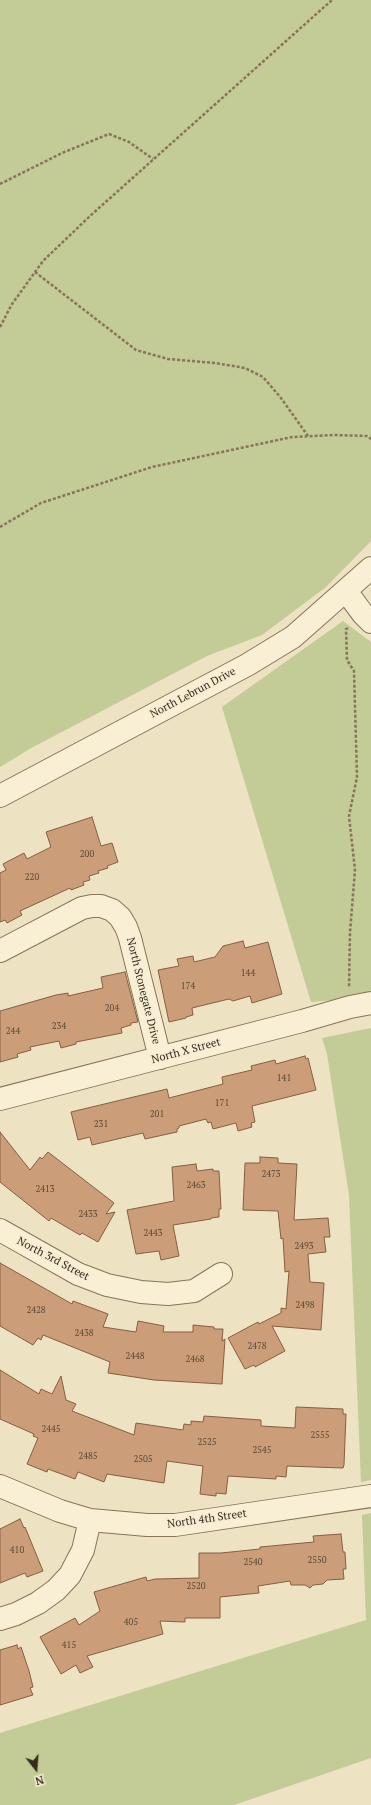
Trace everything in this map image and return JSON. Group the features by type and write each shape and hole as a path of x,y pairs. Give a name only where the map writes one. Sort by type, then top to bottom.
{"street":[{"name":"North Lebrun Drive","path":"0,796 247,665 293,637 371,568"},
{"path":"346,591 367,618"},
{"name":"North Stonegate Drive","path":"0,951 82,908 101,906 112,910 123,922 130,938 160,1058"},
{"name":"North X Street","path":"0,1100 302,1021 350,1007 371,1003"},
{"name":"North 3rd Street","path":"0,1230 78,1274 107,1285 141,1292 168,1294 194,1291 221,1274"},
{"name":"North 4th Street","path":"0,1486 60,1511 90,1520 147,1526 174,1525 371,1496"},
{"path":"0,1619 16,1614 38,1603 56,1590 70,1575 83,1550 90,1520"}],"path":[{"path":"0,327 12,304 43,261 153,159 332,0"},
{"path":"0,184 62,153 109,134 129,142 153,159"},
{"path":"35,272 136,350 168,359 215,363 245,368 263,376 308,436"},
{"path":"0,527 41,503 152,467 292,437 343,435 367,436 371,439"},
{"path":"350,1007 350,932 355,870 349,816 357,777 354,671 347,660 346,629 367,618"}],"green space":[{"path":"0,0 371,0 371,541 326,587 262,635 207,656 33,747 0,767"},
{"path":"343,621 371,642 371,992 334,1000 311,1002 222,707"},
{"path":"371,1028 371,1480 361,1482 349,1195 327,1054 322,1038"},
{"path":"371,1513 371,1758 234,1805 0,1805 0,1733 366,1620 362,1515"}],"building":[{"path":"92,817 101,846 112,843 118,862 107,866 108,868 98,871 99,873 89,876 90,880 83,882 84,885 71,890 70,888 20,911 22,915 7,923 5,920 0,922 0,873 6,870 3,864 24,853 27,859 51,847 46,832"},
{"path":"243,941 245,948 268,942 282,994 252,1003 250,996 233,1001 229,999 192,1008 193,1015 169,1022 158,970 179,966 177,959 193,956 194,962 215,957 223,946"},
{"path":"125,972 138,1022 131,1023 131,1025 121,1028 122,1033 76,1042 76,1044 61,1048 59,1041 30,1047 31,1050 17,1054 18,1057 0,1062 0,1011 56,995 68,993 68,996 103,988 101,977"},
{"path":"305,1056 306,1059 308,1058 316,1090 252,1106 255,1122 251,1123 252,1127 238,1131 236,1123 213,1129 211,1122 208,1123 206,1119 179,1126 177,1132 145,1139 143,1133 92,1145 90,1137 78,1140 71,1112 167,1089 169,1098 223,1084 222,1077 252,1070 251,1066 275,1060 276,1064"},
{"path":"0,1132 30,1170 40,1157 42,1159 48,1152 114,1203 106,1214 115,1212 98,1242 82,1233 80,1235 51,1218 49,1221 0,1182"},
{"path":"260,1157 278,1158 278,1163 297,1164 294,1220 328,1218 330,1237 324,1237 326,1252 308,1254 310,1282 324,1283 321,1330 272,1326 285,1351 255,1367 254,1365 245,1369 228,1338 258,1322 259,1324 281,1313 281,1308 286,1309 289,1271 285,1272 283,1238 281,1239 278,1211 243,1210 245,1163 260,1163"},
{"path":"196,1164 197,1171 213,1169 213,1171 219,1171 221,1209 219,1209 219,1217 173,1225 179,1256 161,1260 159,1251 136,1254 127,1210 174,1201 172,1167"},
{"path":"0,1263 72,1304 73,1301 108,1314 103,1327 136,1332 138,1321 164,1326 163,1332 193,1332 193,1325 223,1329 222,1341 225,1339 222,1384 154,1380 108,1373 110,1362 43,1335 41,1340 38,1338 33,1345 0,1326"},
{"path":"0,1370 39,1394 41,1389 52,1394 61,1376 66,1400 76,1404 72,1411 134,1435 136,1423 183,1430 184,1424 191,1425 191,1421 203,1422 204,1416 261,1420 261,1426 295,1428 296,1407 343,1409 343,1414 346,1414 344,1465 343,1468 287,1466 286,1477 276,1476 276,1479 228,1476 226,1494 216,1493 216,1496 200,1494 203,1466 167,1461 164,1483 107,1474 104,1482 78,1472 75,1479 48,1469 47,1472 27,1464 38,1438 33,1436 34,1434 0,1419"},
{"path":"20,1519 24,1528 25,1527 43,1571 27,1577 25,1573 0,1583 0,1529"},
{"path":"341,1534 343,1552 345,1552 346,1569 343,1569 344,1579 327,1580 323,1584 313,1585 310,1588 305,1585 291,1585 290,1581 258,1586 259,1593 220,1597 220,1618 185,1618 185,1622 160,1621 163,1634 87,1656 93,1667 80,1673 76,1665 61,1674 40,1637 75,1618 79,1625 100,1611 94,1592 146,1577 147,1581 155,1579 199,1578 199,1553 221,1553 260,1549 260,1547 314,1542 313,1536"},
{"path":"17,1645 18,1649 21,1647 29,1671 33,1687 30,1688 33,1695 0,1705 0,1650"}]}
